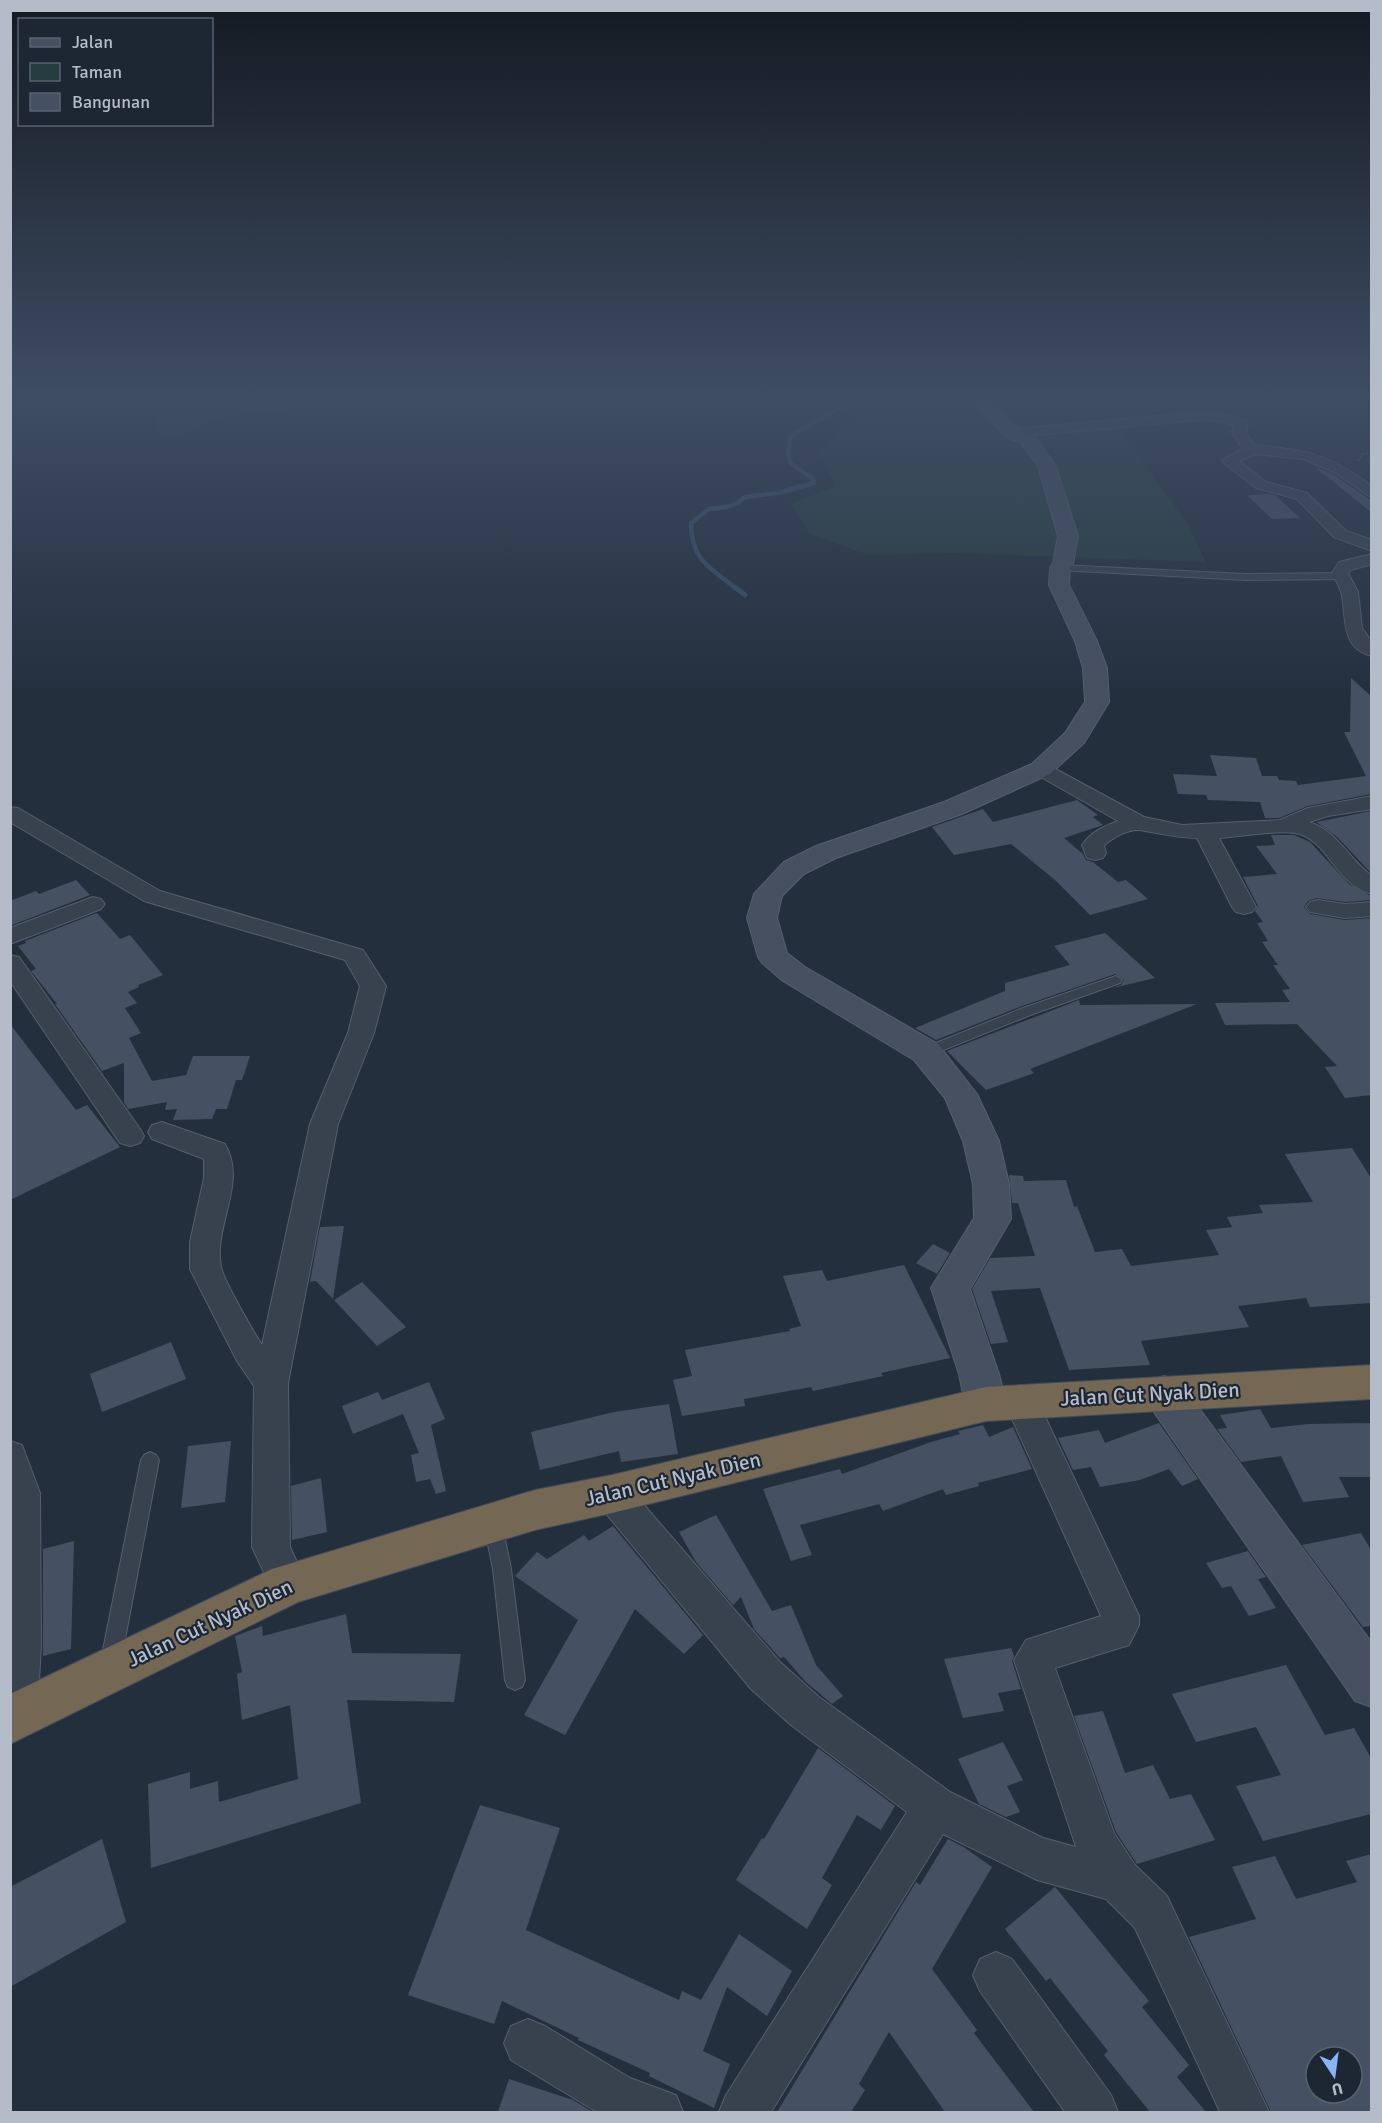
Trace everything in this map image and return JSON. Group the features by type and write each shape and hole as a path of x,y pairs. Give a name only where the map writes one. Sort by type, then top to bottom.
{"highway":[{"name":"Jalan Cut Nyak Dien","path":"14,1718 288,1584 535,1510 1004,1402 1371,1382"}],"street":[{"path":"1056,496 1068,536 1063,564 1060,568 1059,585 1086,641 1095,668 1096,702 1075,738 1041,769 953,808 878,832 826,852 794,868 768,894 762,918 773,957 794,974 926,1052 960,1095 981,1141 992,1184 993,1219 950,1288 979,1374 1004,1402 1120,1616 1120,1625 1115,1632 1040,1653 1034,1660 1097,1845 1119,1881 1151,1912 1245,2112"},
{"path":"1302,496 1340,534 1371,546"},
{"path":"1371,559 1345,566 1340,573 1351,598 1351,624 1355,636 1371,651"},
{"path":"1041,769 1136,822 1168,831 1205,832 1285,826 1308,829 1317,834 1347,868 1371,887"},
{"path":"1285,826 1302,815 1314,811 1371,802"},
{"path":"10,813 152,896 354,955 373,986 361,1033 324,1124 271,1383 271,1547 288,1584"},
{"path":"1095,853 1093,845 1102,835 1136,822"},
{"path":"1205,832 1244,907"},
{"path":"10,937 93,904"},
{"path":"1317,907 1345,911 1371,909"},
{"path":"10,962 130,1136"},
{"path":"162,1132 215,1151 219,1158 205,1245 207,1269 249,1352 271,1383"},
{"path":"1164,1393 1371,1684"},
{"path":"10,1456 22,1493 21,1645 14,1718"},
{"path":"612,1494 765,1675 805,1711 935,1807 1037,1858 1119,1881"},
{"path":"743,2112 935,1807"},
{"path":"996,1976 1094,2112"},
{"path":"528,2043 618,2098 659,2112"}],"lane":[{"path":"1060,568 1246,577 1342,576"},
{"path":"926,1052 1028,1011 1116,980"},
{"path":"109,1671 150,1460"},
{"path":"493,1523 502,1569 515,1680"}],"green space":[{"path":"810,496 1168,496 1187,523 1206,562 955,553 868,555 810,534 791,504"}],"building":[{"path":"1248,496 1276,496 1300,518 1272,519"},
{"path":"1351,496 1365,496 1371,500 1371,512"},
{"path":"1351,678 1371,696 1371,794 1308,806 1279,818 1265,818 1260,802 1208,800 1206,795 1178,794 1173,774 1217,776 1210,755 1256,758 1262,776 1277,776 1279,780 1296,781 1298,785 1366,776 1344,732 1350,732"},
{"path":"1077,800 1098,815 1093,817 1103,825 1064,838 1083,854 1086,860 1093,862 1118,882 1126,880 1148,899 1090,915 1055,880 1011,844 954,855 932,827 983,809 993,822"},
{"path":"1371,811 1371,873 1337,837 1316,822"},
{"path":"1271,835 1294,835 1310,842 1349,884 1371,896 1371,900 1345,902 1317,898 1308,901 1304,907 1310,914 1345,920 1371,918 1371,1095 1345,1098 1325,1067 1337,1066 1297,1024 1225,1025 1215,1003 1290,1002 1282,990 1290,989 1273,965 1278,965 1262,942 1268,941 1257,923 1263,922 1255,911 1258,906 1243,877 1277,874 1256,846 1275,845"},
{"path":"76,880 90,895 12,925 10,923 10,901 36,891 39,894"},
{"path":"97,913 120,939 130,935 163,975 138,985 139,987 128,992 137,1003 125,1008 141,1033 129,1038 152,1081 186,1075 193,1056 250,1056 242,1080 236,1080 227,1109 216,1109 212,1119 173,1120 177,1109 165,1110 167,1102 128,1109 124,1102 124,1063 102,1071 55,1004 57,1004 31,971 36,969 18,946 26,943 25,941"},
{"path":"1105,933 1155,978 1113,988 1121,985 1124,980 1115,974 1022,1006 936,1040 915,1028 1005,991 1005,983 1070,965 1054,946"},
{"path":"1079,1000 1080,1005 1197,1004 1030,1069 1034,1073 986,1090 947,1051"},
{"path":"10,1024 76,1110 87,1105 120,1147 10,1200"},
{"path":"1352,1148 1371,1178 1371,1303 1310,1307 1306,1298 1238,1306 1249,1327 1141,1341 1150,1365 1069,1370 1040,1288 991,1291 1008,1342 991,1344 972,1289 990,1258 1035,1256 1018,1203 1012,1203 1009,1175 1023,1176 1024,1181 1066,1180 1074,1207 1077,1206 1095,1252 1122,1249 1131,1266 1219,1255 1206,1230 1232,1227 1227,1217 1263,1213 1259,1205 1313,1202 1285,1154"},
{"path":"344,1226 333,1299 316,1281 310,1282 320,1227"},
{"path":"933,1244 950,1253 937,1274 916,1263"},
{"path":"904,1265 950,1358 881,1373 883,1376 813,1391 811,1387 744,1399 745,1406 682,1416 673,1380 692,1376 685,1350 790,1331 789,1329 801,1326 783,1276 822,1270 827,1281"},
{"path":"362,1282 406,1327 377,1346 334,1300"},
{"path":"171,1342 186,1379 102,1412 90,1374"},
{"path":"429,1382 445,1419 431,1425 446,1491 436,1494 430,1479 416,1482 411,1455 419,1453 403,1414 353,1434 342,1406 378,1392 382,1400"},
{"path":"669,1404 678,1454 621,1462 619,1451 540,1470 531,1432 614,1412"},
{"path":"1260,1409 1271,1428 1308,1424 1371,1423 1371,1477 1339,1477 1349,1497 1303,1502 1281,1456 1241,1462 1217,1429 1227,1428 1220,1415"},
{"path":"1159,1423 1198,1479 1182,1486 1169,1469 1140,1480 1100,1487 1091,1467 1073,1470 1058,1438 1099,1430 1105,1443"},
{"path":"983,1425 989,1437 1013,1427 1032,1469 978,1483 979,1486 946,1495 943,1489 883,1511 879,1504 800,1525 812,1555 791,1561 763,1489 840,1469 842,1474 960,1434 958,1431"},
{"path":"231,1441 225,1502 181,1508 188,1446"},
{"path":"321,1478 327,1532 292,1540 291,1486"},
{"path":"716,1515 772,1611 791,1605 816,1665 843,1696 832,1704 806,1682 784,1657 780,1658 754,1629 741,1597 733,1605 696,1562 679,1532"},
{"path":"613,1526 703,1635 684,1654 635,1609 565,1735 524,1715 578,1620 515,1576 537,1552 547,1559 584,1535 589,1541"},
{"path":"1361,1533 1371,1550 1371,1626 1363,1627 1302,1545"},
{"path":"74,1541 71,1649 43,1656 43,1549"},
{"path":"1248,1551 1266,1577 1258,1579 1276,1608 1249,1616 1231,1586 1222,1588 1206,1563"},
{"path":"346,1614 352,1653 461,1654 454,1702 347,1700 361,1803 151,1868 148,1784 190,1772 190,1789 218,1781 219,1802 298,1779 290,1705 242,1720 237,1674 242,1672 235,1636 262,1626 263,1636"},
{"path":"1011,1648 1014,1656 1012,1661 1021,1689 998,1693 1004,1711 963,1718 944,1659"},
{"path":"1286,1665 1325,1735 1354,1728 1371,1758 1371,1814 1263,1841 1236,1786 1281,1775 1256,1727 1196,1742 1172,1694"},
{"path":"1103,1711 1125,1773 1153,1765 1170,1799 1191,1794 1215,1840 1137,1864 1116,1832 1074,1716"},
{"path":"1003,1742 1023,1780 1007,1786 1020,1812 1006,1817 979,1804 958,1759"},
{"path":"818,1748 895,1806 881,1830 857,1815 822,1878 832,1885 807,1929 736,1880 762,1838 764,1839"},
{"path":"480,1805 560,1828 526,1930 679,2000 682,1991 701,2000 739,1934 792,1971 767,2016 727,1987 703,2051 730,2064 714,2108 649,2076 650,2073 578,2040 579,2038 502,2001 494,2024 408,1995"},
{"path":"102,1839 126,1922 10,1987 10,1887"},
{"path":"948,1839 992,1867 932,1969 977,2030 974,2033 1034,2112 945,2112 889,2032 859,2084 865,2090 851,2112 777,2112 916,1882 920,1885"},
{"path":"1371,1854 1371,2112 1271,2112 1189,1937 1256,1919 1232,1867 1275,1856 1296,1899 1357,1882 1346,1861"},
{"path":"1055,1887 1149,2001 1142,2007 1189,2065 1177,2077 1206,2112 1150,2112 1104,2055 1108,2051 1050,1978 1046,1981 1005,1929"},
{"path":"509,2079 573,2100 593,2112 498,2112"}],"waterway":[{"path":"738,590 711,569 699,555 692,536 691,523 709,509 727,507 738,503 745,497 753,496"},
{"path":"736,588 745,595"}]}
